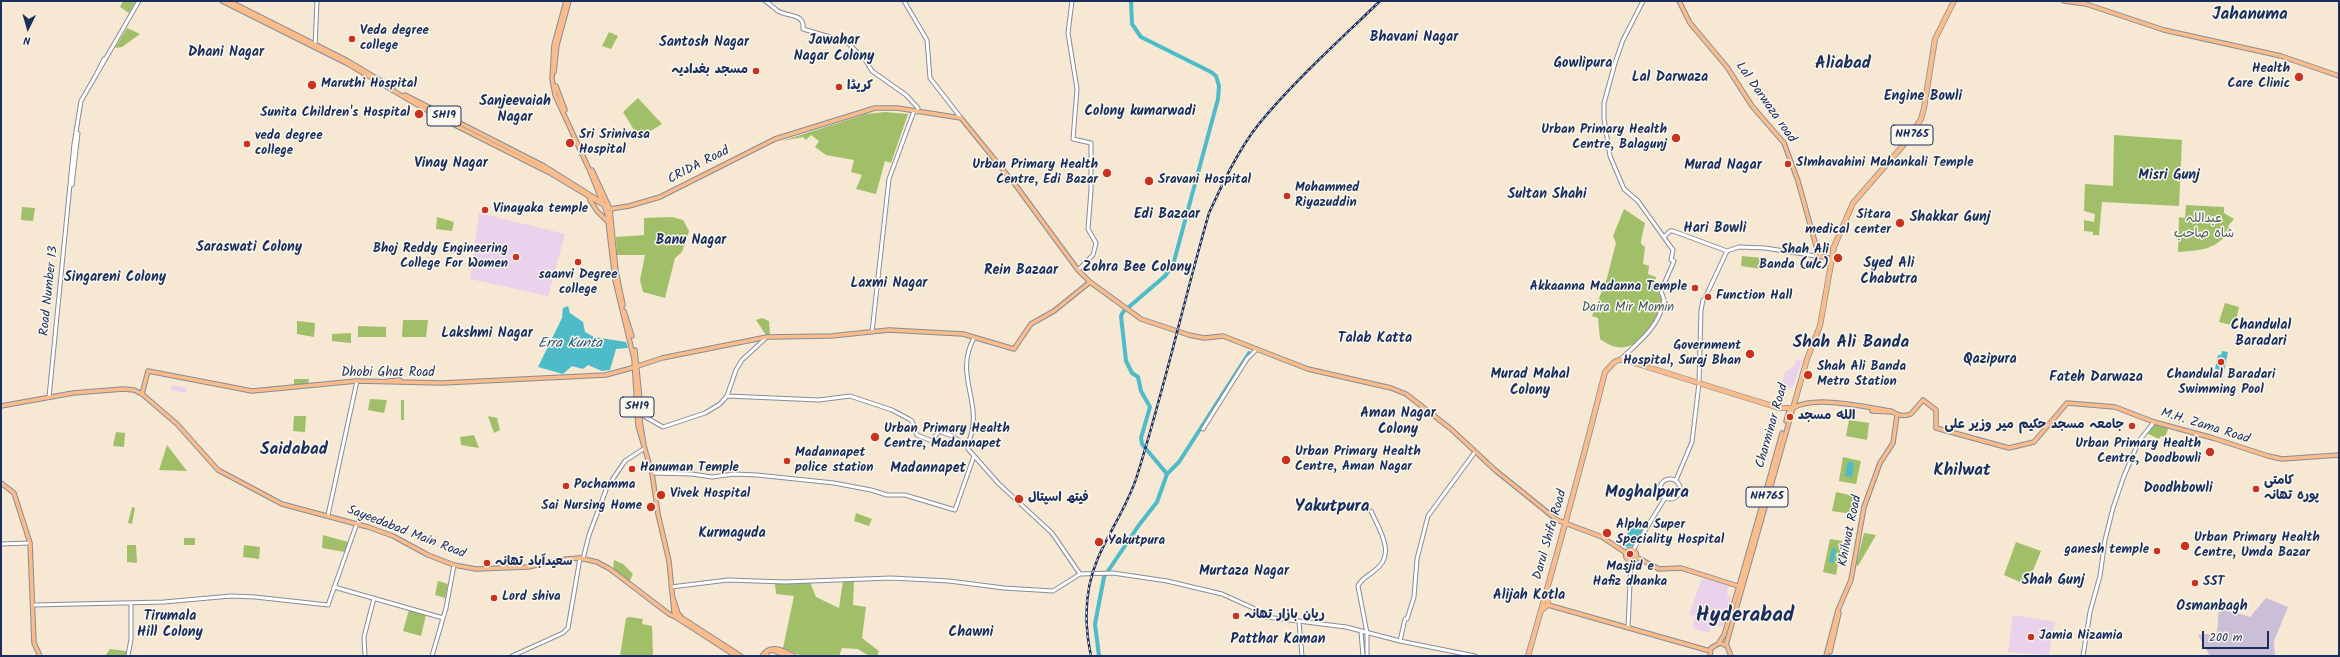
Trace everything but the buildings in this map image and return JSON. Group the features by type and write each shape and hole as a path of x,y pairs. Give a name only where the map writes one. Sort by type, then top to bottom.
{"highway":[{"name":"NH765","path":"1830,259 1834,246 1853,203 1907,141 1921,119 1935,39 1954,2"},
{"name":"Charminar Road","path":"1793,407 1807,359 1820,326 1830,259"},
{"name":"Darul Shifa Road","path":"1528,656 1567,524 1581,466 1608,370 1613,362 1621,359"},
{"path":"1621,359 1779,408 1793,407"},
{"path":"1541,611 1547,606 1551,577"}],"main road":[{"name":"SH19","path":"222,1 348,60 420,104 550,172 607,207 620,299"},
{"name":"SH19","path":"229,1 316,46"},
{"path":"566,1 554,45 551,65 555,95 607,207"},
{"path":"569,1 557,45 554,79 572,129 607,207"},
{"name":"Lal Darwaza road","path":"1679,1 1690,23 1727,67 1752,106 1784,143 1798,181 1818,255"},
{"path":"2064,1 2086,3 2164,30 2281,56 2339,76"},
{"name":"CRIDA Road","path":"607,207 632,205 660,197 773,140 880,109 898,109 961,118"},
{"path":"961,118 1017,187 1078,270 1090,282 1141,319 1189,335 1204,338 1223,336 1308,369 1391,388 1406,394 1451,429 1475,452 1557,520 1602,537 1626,553"},
{"name":"SH19","path":"550,172 590,199 597,212 608,222 613,272 637,366 644,447"},
{"path":"590,199 607,207"},
{"path":"608,222 609,213"},
{"path":"1818,255 1830,259"},
{"name":"Dhobi Ghat Road","path":"142,394 148,371 252,391 357,381 502,382 606,375 628,370 662,358 767,337 831,336 889,330 957,334 1014,349 1031,324 1054,311 1090,282"},
{"name":"SH19","path":"637,366 638,426 652,473 658,514 669,561 671,587 676,615"},
{"path":"1,406 49,397 123,389 134,390 142,394"},
{"name":"Sayeedabad Main Road","path":"142,394 177,424 218,470 282,504 356,523 392,536 428,555 454,565 476,568 528,567 566,559 581,558 610,569 664,610 676,615"},
{"name":"M.H. Zama Road","path":"1897,415 1911,414 1924,400 1936,410 1936,428 2009,448 2034,442 2067,403 2115,407 2154,422 2282,459 2339,455"},
{"path":"1793,407 1825,405 1893,412 1897,415"},
{"name":"Charminar Road","path":"1710,654 1714,645 1718,644 1724,635 1740,587 1793,407"},
{"name":"Khilwat Road","path":"1827,656 1840,606 1851,580 1864,507 1880,463 1893,443 1897,415"},
{"path":"1,483 14,493 30,543 34,605 34,643 40,656"},
{"path":"1626,553 1633,550 1636,557 1660,570 1681,568 1740,587"},
{"path":"1626,553 1625,558 1631,561 1636,557"},
{"name":"Charminar Road","path":"1726,644 1740,587"},
{"path":"1547,606 1628,628 1710,654"},
{"path":"676,615 736,656"},
{"path":"676,615 742,656"},
{"path":"1718,644 1726,644 1730,650 1731,656"},
{"path":"762,656 770,648 786,654"},
{"path":"766,656 768,652 772,650 794,656"}],"street":[{"name":"Road Number 13","path":"49,397 70,188 82,97 138,1"},
{"path":"316,46 317,1"},
{"path":"765,1 778,11 801,19 804,24 803,30 847,42 866,61 872,71 906,95 918,108 915,111 889,179 872,332"},
{"path":"904,1 927,40 930,78 961,118"},
{"path":"1072,1 1068,33 1077,89 1072,139 1091,143 1092,175 1088,229 1096,243 1093,255 1078,270"},
{"path":"1621,359 1644,340 1659,316 1664,300 1661,291 1674,261 1671,260 1673,250 1664,237 1638,201 1624,189 1610,156 1604,120 1604,103 1615,63 1623,40 1643,1"},
{"path":"1664,237 1670,231 1678,232 1727,251 1739,247 1765,248 1818,255"},
{"path":"1676,480 1692,442 1699,383 1698,343 1704,299 1727,251"},
{"path":"640,414 663,427 705,413 720,404 727,396 736,370 742,360 767,337"},
{"path":"967,446 972,430 972,415 965,367 968,350 974,338"},
{"path":"1203,429 1247,359 1257,349"},
{"path":"328,515 357,381"},
{"path":"727,396 819,400 850,396 892,410 909,419 912,421 917,435 932,441 939,431 952,436 967,446 974,456 1017,501 1052,533 1080,574"},
{"path":"2083,656 2090,612 2113,508 2124,476 2139,441 2154,422"},
{"path":"512,656 563,633 568,628 581,558 606,490 624,461 644,447"},
{"path":"1400,642 1405,619 1407,619 1414,597 1417,559 1428,516 1475,452"},
{"path":"652,473 692,474 712,477 734,474 756,475 842,484 887,495 905,495 955,510 974,456"},
{"path":"1667,479 1676,480 1680,484 1680,492 1674,498 1665,498 1660,490 1661,483 1667,479"},
{"path":"1633,550 1665,498"},
{"path":"1367,656 1367,633 1358,586 1362,580 1378,568 1386,559 1387,551 1371,512"},
{"path":"34,605 131,603 249,596 328,605 356,523"},
{"path":"1,544 30,543"},
{"path":"1628,628 1631,561"},
{"path":"432,656 443,618 454,565"},
{"path":"671,587 728,580 785,582 887,578 949,581 1004,588 1053,591 1080,574 1113,573 1167,581 1222,594 1254,608 1266,617 1346,628 1386,636 1400,642 1475,656"},
{"path":"334,587 443,618"},
{"path":"365,656 364,638 374,598"},
{"path":"128,656 131,639 131,603"},
{"path":"1298,622 1302,656"},
{"path":"1361,632 1363,656"}],"shaded area":[{"name":"Bhoj Reddy Engineering College For Women","path":"479,213 565,234 548,296 470,279"},
{"name":"Shah Ali Banda Metro Station","path":"1796,360 1802,360 1793,387 1784,389 1783,379 1785,372 1794,366"},
{"path":"172,385 187,388 186,393 171,390"},
{"path":"1702,578 1728,586 1727,595 1731,597 1723,627 1712,625 1709,633 1692,628 1695,617 1689,614"},
{"path":"2266,598 2288,607 2274,641 2275,656 2210,656 2198,635 2217,633 2219,607 2250,617"},
{"name":"Jamia Nizamia","path":"2013,615 2055,622 2049,655 2008,652"}],"green space":[{"path":"123,1 136,1 129,13 120,7"},
{"path":"127,28 140,34 122,47 115,48"},
{"path":"609,32 618,36 611,49 602,46"},
{"path":"638,98 662,124 639,138 623,112"},
{"path":"885,112 908,114 891,163 885,161 876,194 856,189 862,175 851,172 854,160 826,155 815,147 819,141 811,135 806,140 803,137 782,141 866,114"},
{"path":"2114,135 2182,140 2179,206 2102,202 2099,235 2093,235 2093,232 2084,231 2084,220 2094,222 2095,214 2084,211 2085,184 2113,186"},
{"name":"عبداللہ شاہ صاحب","path":"2186,205 2224,207 2224,213 2234,219 2228,226 2231,230 2219,242 2208,248 2195,251 2178,252 2179,217 2185,218"},
{"path":"22,207 35,208 33,221 21,220"},
{"name":"Daira Mir Momin","path":"1624,209 1645,223 1641,241 1641,244 1645,247 1643,264 1649,266 1648,274 1656,277 1653,290 1658,292 1662,300 1654,321 1648,331 1632,345 1622,347 1612,346 1600,339 1598,318 1592,316 1607,278 1616,243 1613,236"},
{"path":"437,217 454,222 452,231 436,229"},
{"path":"672,217 683,220 689,231 682,252 675,258 665,298 643,292 640,280 645,255 617,255 616,237 644,235 644,218"},
{"path":"1742,256 1762,258 1761,269 1741,266"},
{"path":"2225,303 2239,307 2235,326 2219,322"},
{"path":"762,318 769,321 770,334 766,335 756,320"},
{"path":"403,320 428,320 426,337 402,337"},
{"path":"297,321 315,323 314,337 297,334"},
{"path":"358,326 386,327 386,337 358,337"},
{"path":"351,333 351,343 332,341 332,334"},
{"path":"294,379 309,379 308,384 294,385"},
{"path":"370,399 387,400 384,413 368,410"},
{"path":"401,400 404,400 404,420 401,420"},
{"path":"294,416 306,416 305,432 293,431"},
{"path":"488,416 497,418 500,430 494,433"},
{"path":"1849,420 1869,423 1867,440 1846,436"},
{"path":"2155,423 2169,427 2165,437 2161,436 2159,439 2146,433"},
{"path":"116,432 125,433 124,447 113,446"},
{"path":"474,435 479,448 461,445 460,437"},
{"path":"167,445 187,471 159,470"},
{"path":"1843,457 1861,461 1856,484 1839,481"},
{"path":"1836,492 1854,496 1851,514 1832,511"},
{"path":"132,507 135,508 132,524 128,523"},
{"path":"856,513 872,519 869,526 854,521"},
{"path":"1864,533 1876,535 1858,566 1856,565"},
{"path":"323,535 348,542 345,552 322,548"},
{"path":"184,538 195,538 195,545 184,545"},
{"path":"1830,539 1842,541 1836,575 1823,572"},
{"path":"2016,542 2041,551 2027,585 2004,575"},
{"path":"127,545 136,545 137,563 127,562"},
{"path":"244,545 260,547 259,559 243,557"},
{"path":"614,560 623,564 633,574 629,582 613,570"},
{"path":"438,581 448,584 445,598 435,595"},
{"path":"843,581 854,581 853,605 866,607 862,638 879,651 877,656 869,656 858,649 842,648 839,656 802,656 783,648 794,596 776,594 775,584 810,582 816,597 839,608"},
{"path":"409,610 426,615 421,636 403,631"},
{"path":"630,617 643,619 642,624 652,626 653,656 620,656 626,618"},
{"path":"110,649 126,651 126,656 105,656"}],"water":[{"name":"Erra Kunta","path":"568,306 570,313 583,322 585,332 594,337 626,342 628,348 616,349 610,370 602,371 588,365 583,369 572,366 563,374 538,367 562,318 563,308"},
{"name":"Chandulal Baradari Swimming Pool","path":"2222,351 2228,352 2224,371 2215,369 2218,355 2221,355"},
{"path":"1848,461 1854,463 1852,477 1845,476"},
{"path":"1628,522 1643,530 1634,546 1624,547 1627,540"},
{"path":"1832,548 1836,548 1834,563 1829,562"}],"waterway":[{"path":"1131,1 1132,24 1141,37 1211,72 1216,76 1219,86 1218,99 1173,265 1165,276 1123,312 1121,316 1126,361 1132,373 1138,377 1141,391 1150,407 1141,438 1142,444 1167,474"},
{"path":"1099,656 1095,624 1104,577 1139,525 1157,502 1167,474 1179,462 1249,353"}],"railway":[{"path":"1091,656 1086,619 1088,594 1093,570 1129,497 1137,476 1209,213 1237,157 1250,135 1258,125 1302,77 1380,1"}],"place":[{"name":"Veda degree college","path":"352,39"},
{"name":"مسجد بغدادیہ","path":"756,71"},
{"name":"Health Care Clinic","path":"2299,77"},
{"name":"Maruthi Hospital","path":"312,85"},
{"name":"کریڈا","path":"839,87"},
{"name":"Sunita Children's Hospital","path":"419,114"},
{"name":"Urban Primary Health Centre, Balagunj","path":"1676,138"},
{"name":"Sri Srinivasa Hospital","path":"570,143"},
{"name":"veda degree college","path":"247,144"},
{"name":"SImhavahini Mahankali Temple","path":"1788,164"},
{"name":"Urban Primary Health Centre, Edi Bazar","path":"1107,173"},
{"name":"Sravani Hospital","path":"1149,181"},
{"name":"Mohammed Riyazuddin","path":"1287,196"},
{"name":"Vinayaka temple","path":"485,210"},
{"name":"Sitara medical center","path":"1900,223"},
{"name":"Bhoj Reddy Engineering College For Women","path":"516,257"},
{"name":"Shah Ali Banda (u/c)","path":"1838,258"},
{"name":"saanvi Degree college","path":"578,262"},
{"name":"Akkaanna Madanna Temple","path":"1695,288"},
{"name":"Function Hall","path":"1708,297"},
{"name":"Government Hospital, Suraj Bhan","path":"1750,354"},
{"name":"Chandulal Baradari Swimming Pool","path":"2221,362"},
{"name":"Shah Ali Banda Metro Station","path":"1808,375"},
{"name":"الله مسجد","path":"1790,417"},
{"name":"جامعہ مسجد حکیم میر وزیر علی","path":"2132,426"},
{"name":"Urban Primary Health Centre, Madannapet","path":"875,437"},
{"name":"Urban Primary Health Centre, Doodbowli","path":"2210,452"},
{"name":"Urban Primary Health Centre, Aman Nagar","path":"1286,460"},
{"name":"Madannapet police station","path":"787,461"},
{"name":"Hanuman Temple","path":"632,469"},
{"name":"Pochamma","path":"566,486"},
{"name":"کامتی پورہ تھانہ","path":"2256,489"},
{"name":"Vivek Hospital","path":"661,495"},
{"name":"فیتھ اسپتال","path":"1019,499"},
{"name":"Sai Nursing Home","path":"651,507"},
{"name":"Alpha Super Speciality Hospital","path":"1607,533"},
{"name":"Yakutpura","path":"1099,542"},
{"name":"Urban Primary Health Centre, Umda Bazar","path":"2185,546"},
{"name":"ganesh temple","path":"2157,551"},
{"name":"Masjid e Hafiz dhanka","path":"1630,554"},
{"name":"سعیدآباد تھانہ","path":"487,563"},
{"name":"SST","path":"2195,583"},
{"name":"Lord shiva","path":"494,598"},
{"name":"ریان بازار تھانہ","path":"1236,616"},
{"name":"Jamia Nizamia","path":"2031,637"}],"district":[{"name":"Jahanuma","path":"2250,16"},
{"name":"Bhavani Nagar","path":"1414,39"},
{"name":"Santosh Nagar","path":"704,44"},
{"name":"Jawahar Nagar Colony","path":"834,50"},
{"name":"Dhani Nagar","path":"226,54"},
{"name":"Gowlipura","path":"1583,65"},
{"name":"Aliabad","path":"1843,65"},
{"name":"Lal Darwaza","path":"1670,79"},
{"name":"Engine Bowli","path":"1923,98"},
{"name":"Sanjeevaiah Nagar","path":"515,112"},
{"name":"Colony kumarwadi","path":"1140,113"},
{"name":"Vinay Nagar","path":"451,165"},
{"name":"Murad Nagar","path":"1723,167"},
{"name":"Misri Gunj","path":"2169,177"},
{"name":"Sultan Shahi","path":"1547,196"},
{"name":"Edi Bazaar","path":"1167,216"},
{"name":"Shakkar Gunj","path":"1950,219"},
{"name":"Hari Bowli","path":"1715,230"},
{"name":"Banu Nagar","path":"691,242"},
{"name":"Saraswati Colony","path":"249,249"},
{"name":"Zohra Bee Colony","path":"1137,269"},
{"name":"Rein Bazaar","path":"1021,272"},
{"name":"Syed Ali Chabutra","path":"1889,274"},
{"name":"Singareni Colony","path":"115,279"},
{"name":"Laxmi Nagar","path":"889,285"},
{"name":"Lakshmi Nagar","path":"487,335"},
{"name":"Chandulal Baradari","path":"2261,336"},
{"name":"Talab Katta","path":"1375,340"},
{"name":"Shah Ali Banda","path":"1851,344"},
{"name":"Qazipura","path":"1990,361"},
{"name":"Fateh Darwaza","path":"2096,379"},
{"name":"Murad Mahal Colony","path":"1530,384"},
{"name":"Aman Nagar Colony","path":"1398,424"},
{"name":"Saidabad","path":"294,451"},
{"name":"Madannapet","path":"928,470"},
{"name":"Khilwat","path":"1962,472"},
{"name":"Doodhbowli","path":"2178,490"},
{"name":"Moghalpura","path":"1647,494"},
{"name":"Yakutpura","path":"1332,508"},
{"name":"Kurmaguda","path":"732,535"},
{"name":"Murtaza Nagar","path":"1244,573"},
{"name":"Shah Gunj","path":"2053,582"},
{"name":"Alijah Kotla","path":"1529,597"},
{"name":"Osmanbagh","path":"2212,608"},
{"name":"Hyderabad","path":"1745,617"},
{"name":"Tirumala Hill Colony","path":"170,626"},
{"name":"Chawni","path":"971,634"},
{"name":"Patthar Kaman","path":"1278,641"}]}
